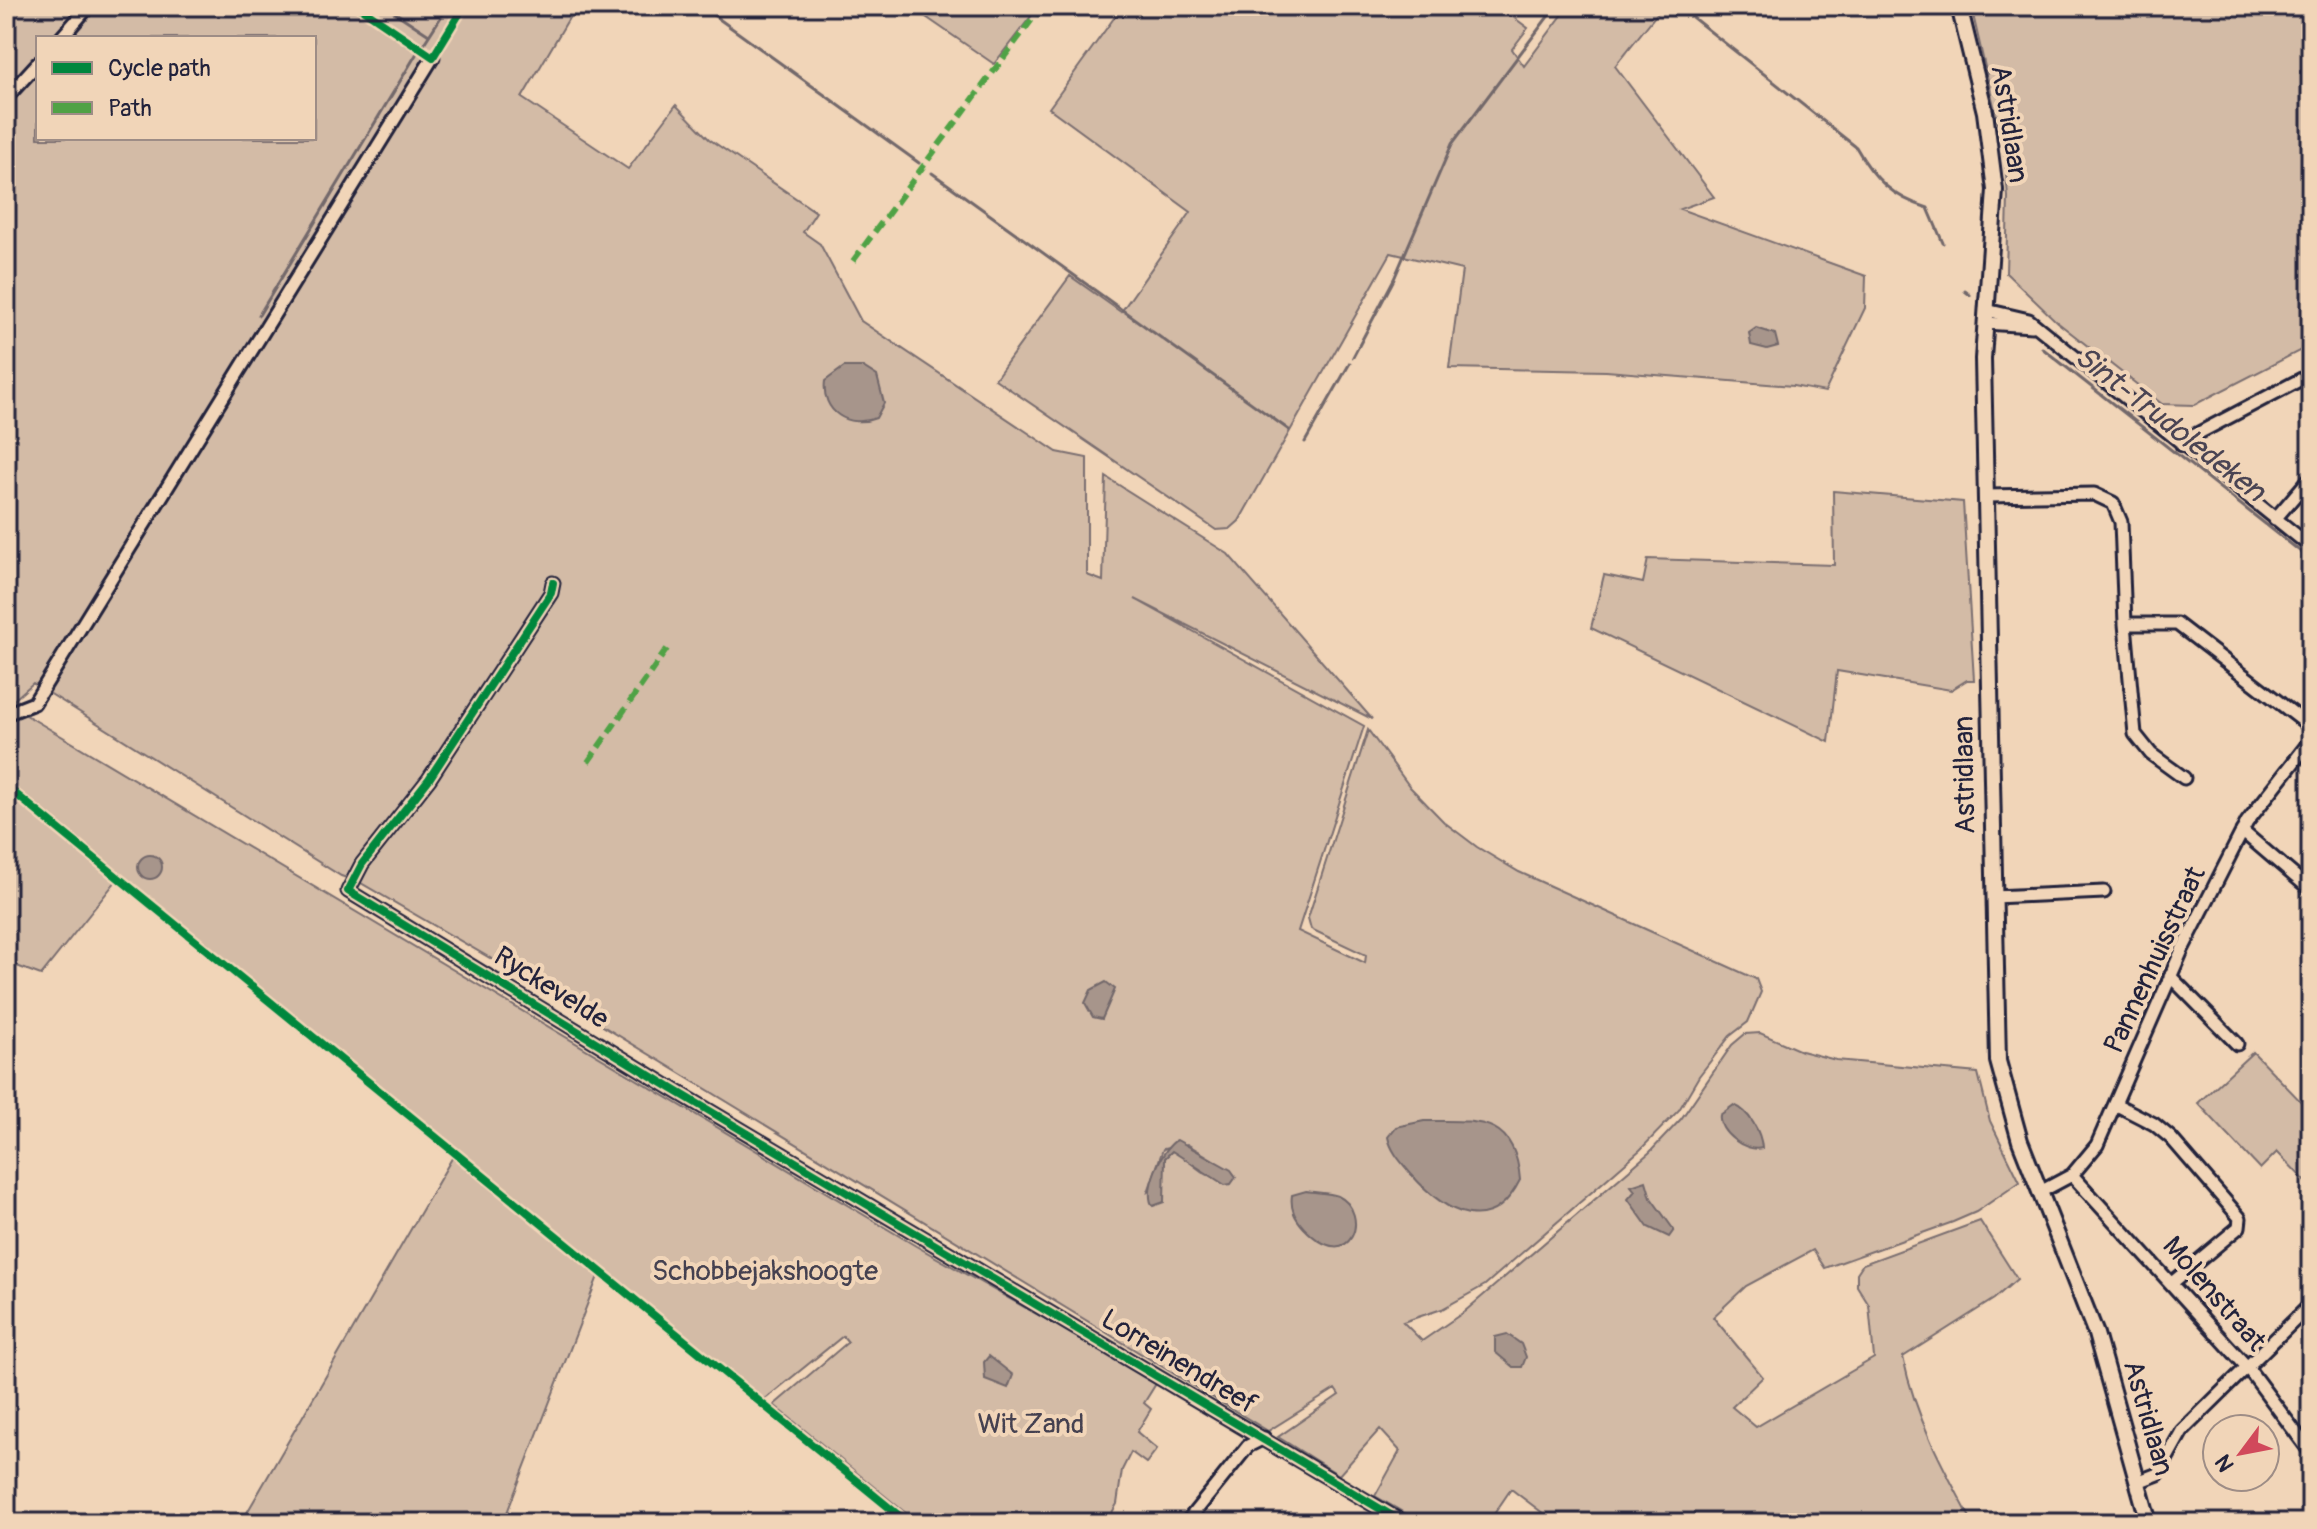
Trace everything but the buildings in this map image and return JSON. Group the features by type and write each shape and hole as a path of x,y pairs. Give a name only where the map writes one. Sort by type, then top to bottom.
{"main road":[{"name":"Astridlaan","path":"1959,6 1985,112 1992,160 1994,214 1985,317 1998,1061 2015,1127 2096,1334 2140,1481 2149,1523"}],"street":[{"path":"63,36 89,6"},
{"path":"6,714 34,703 433,57"},
{"path":"6,98 36,65"},
{"path":"1985,317 2038,329 2311,547"},
{"path":"2182,445 2311,374"},
{"path":"2275,519 2311,477"},
{"path":"1987,496 2094,494 2113,503 2121,522 2125,624 2135,734 2151,754 2184,778"},
{"name":"Ryckevelde","path":"553,583 551,593 429,779 362,864 348,891 671,1088 931,1241"},
{"path":"2125,624 2177,624 2311,727"},
{"name":"Pannenhuisstraat","path":"2040,1192 2072,1175 2097,1145 2170,976 2242,831 2311,740"},
{"path":"2242,831 2311,890"},
{"path":"1994,897 2104,892"},
{"path":"2170,976 2237,1044"},
{"path":"2115,1104 2154,1124 2171,1138 2240,1218 2239,1227 2172,1283"},
{"name":"Molenstraat","path":"2072,1175 2247,1367 2311,1453"},
{"name":"Lorreinendreef","path":"931,1241 1264,1438 1397,1521"},
{"path":"2140,1481 2158,1474 2182,1431 2311,1304"},
{"path":"1186,1523 1248,1446 1264,1438"}],"green space":[{"path":"6,6 78,6 87,13 112,6 576,6 522,98 628,169 676,105 709,139 816,212 803,232 820,244 861,321 1057,452 1087,458 1087,575 1103,581 1106,477 1228,554 1372,719 1135,599 1364,726 1298,931 1365,963 1366,955 1311,929 1308,918 1368,730 1410,787 1444,822 1477,847 1519,872 1756,979 1761,992 1748,1022 1730,1036 1699,1076 1679,1110 1640,1150 1485,1285 1442,1309 1403,1322 1422,1341 1464,1312 1650,1152 1681,1119 1732,1045 1745,1034 1760,1033 1801,1051 1836,1060 1978,1073 1990,1121 2020,1182 1976,1212 1825,1268 1813,1250 1746,1286 1713,1317 1763,1377 1732,1407 1756,1427 1874,1358 1869,1305 1857,1286 1857,1273 1863,1264 1980,1221 2017,1279 1994,1299 1903,1357 1923,1422 1973,1523 1556,1523 1511,1489 1488,1523 1422,1523 1375,1496 1400,1451 1380,1429 1339,1475 1278,1437 1339,1395 1335,1389 1268,1431 519,975 359,882 341,876 33,683 6,707","holes":["1187,1144 1215,1161 1208,1175 1172,1151 1165,1158 1163,1184 1148,1192 1163,1149"]},
{"path":"910,6 1039,6 994,64"},
{"path":"1113,6 1498,6 1528,28 1512,49 1524,66 1569,6 1663,6 1615,66 1714,197 1680,209 1866,276 1865,308 1825,392 1793,386 1606,371 1449,368 1462,270 1391,253 1239,521 1230,529 1216,530 995,379 1070,276 1121,312 1191,212 1049,108 1119,11"},
{"path":"1971,6 2311,6 2311,345 2194,405 2162,404 2057,322 2006,273 2008,197 2004,150"},
{"path":"1833,491 1963,502 1974,680 1967,680 1951,690 1837,671 1829,742 1591,628 1604,575 1643,583 1648,559 1834,565"},
{"name":"Schobbejakshoogte","path":"21,712 916,1246 1157,1382 1144,1403 1151,1409 1137,1432 1157,1449 1146,1463 1131,1452 1122,1470 1117,1504 1106,1523 918,1523 774,1405 848,1342 843,1336 764,1400 6,779 6,724"},
{"path":"6,792 116,881 41,975 6,962"},
{"path":"2253,1052 2311,1112 2311,1187 2277,1152 2260,1169 2198,1103"},
{"path":"455,1153 600,1271 503,1523 241,1523"}],"shaded area":[{"path":"1756,328 1775,334 1778,346 1767,349 1751,345 1749,333"},
{"path":"844,367 863,367 877,376 884,403 876,418 856,421 832,409 827,401 825,381"},
{"path":"150,855 158,859 162,867 158,875 150,879 142,875 138,867 142,859"},
{"path":"1106,982 1115,989 1102,1019 1093,1017 1085,1003 1091,990"},
{"path":"1734,1105 1745,1112 1753,1123 1762,1148 1741,1144 1723,1128 1720,1115"},
{"path":"1424,1121 1476,1123 1490,1126 1501,1133 1510,1143 1517,1159 1520,1180 1508,1198 1496,1209 1482,1214 1468,1214 1453,1209 1425,1188 1397,1157 1388,1137 1396,1127"},
{"path":"1177,1140 1231,1170 1236,1177 1231,1184 1225,1185 1172,1151 1165,1158 1164,1202 1153,1206 1150,1191 1155,1171 1165,1151"},
{"path":"1646,1181 1651,1198 1674,1230 1669,1237 1648,1227 1628,1199 1635,1191 1631,1186"},
{"path":"1306,1191 1338,1196 1348,1204 1355,1226 1352,1237 1345,1244 1334,1246 1321,1242 1298,1221 1292,1195"},
{"path":"1507,1334 1521,1344 1526,1357 1522,1367 1513,1367 1495,1352 1495,1337"},
{"path":"989,1356 1013,1375 1008,1388 985,1379 984,1362"}],"waterway":[{"path":"385,6 429,35"},
{"path":"423,45 448,6"},
{"path":"701,6 919,163"},
{"path":"1353,357 1394,279 1452,144 1556,6"},
{"name":"Sint-Trudoledeken","path":"1678,6 1856,147 1885,185 1915,204 1928,208 1943,243"},
{"path":"259,315 417,53"},
{"path":"932,173 1289,430"},
{"name":"Sint-Trudoledeken","path":"1965,291 1970,295"},
{"name":"Sint-Trudoledeken","path":"2042,348 2311,560"},
{"path":"1305,442 1350,363"}],"marked path":[{"path":"853,261 1042,6"},
{"path":"588,762 669,646"}],"cycle path":[{"path":"358,6 433,57 464,6"},
{"path":"553,583 551,593 429,779 362,864 348,891 671,1088 1404,1523"},
{"path":"6,786 908,1523"}],"park label":[{"name":"Wit Zand","path":"1031,1424"}]}
